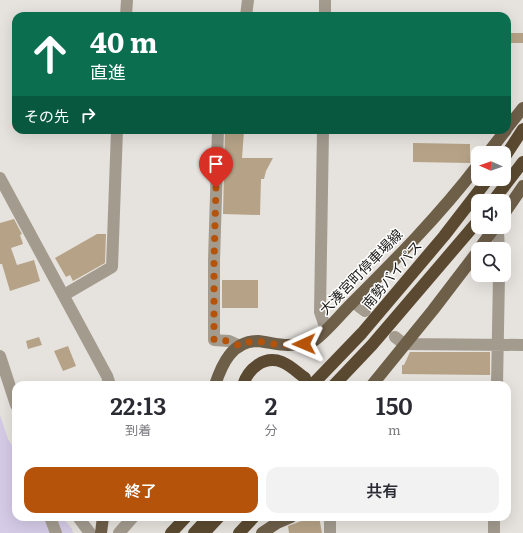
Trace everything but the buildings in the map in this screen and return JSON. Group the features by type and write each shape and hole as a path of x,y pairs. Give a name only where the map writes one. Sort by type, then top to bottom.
{"highway":[{"path":"511,147 523,129"},
{"path":"498,194 523,162"},
{"name":"南勢バイパス","path":"310,381 362,333 444,236 483,186"},
{"path":"338,381 372,345 471,229"},
{"path":"244,381 248,373 255,366 271,360 282,362 308,381"},
{"path":"162,533 172,521"},
{"path":"170,533 182,521"},
{"path":"194,533 205,521"},
{"path":"204,533 215,521"},
{"path":"239,533 250,521"}],"main road":[{"path":"511,123 523,108"},
{"path":"493,146 502,134"},
{"name":"大湊宮町停車場線","path":"217,381 226,358 240,346 248,342 257,341 280,345 313,342 411,242 471,173"},
{"path":"511,204 523,186"},
{"path":"375,381 400,341 433,310 471,260"},
{"path":"101,533 102,521"},
{"path":"262,533 282,521"}],"street":[{"path":"126,12 127,0"},
{"path":"246,12 248,0"},
{"path":"325,0 325,12"},
{"path":"64,295 112,268 117,134"},
{"path":"218,134 214,260 214,340 229,341 240,346"},
{"path":"323,134 320,312 326,330"},
{"path":"0,178 64,295 109,381"},
{"path":"497,381 499,282"},
{"path":"353,302 365,310"},
{"path":"400,341 523,345"},
{"path":"0,356 12,393"},
{"path":"52,521 56,533"},
{"path":"81,521 90,533"},
{"path":"119,533 130,521"},
{"path":"330,521 330,533"},
{"path":"494,521 494,533"}],"shaded area":[{"path":"0,415 8,439 12,446 12,521 65,521 72,529 73,533 0,533"}],"route":[{"path":"216,188 214,340 229,341 240,346 248,342 257,341 280,345 304,344"}]}
